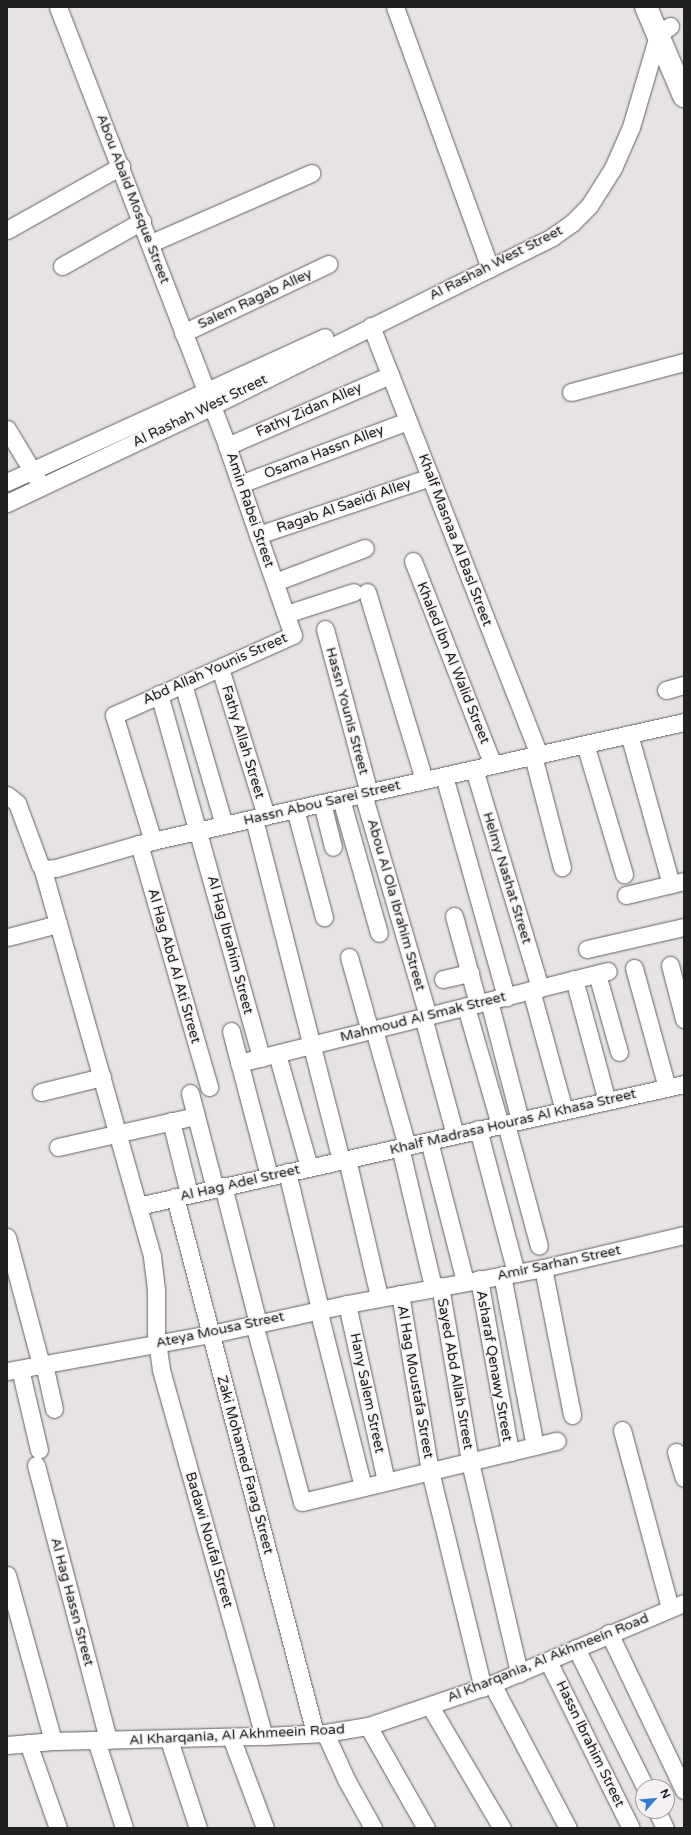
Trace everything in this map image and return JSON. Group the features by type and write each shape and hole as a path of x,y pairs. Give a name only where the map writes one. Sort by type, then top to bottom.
{"main road":[{"path":"646,7 663,23 684,61"},
{"path":"663,23 684,96"}],"street":[{"name":"Abou Abaid Mosque Street","path":"58,7 121,166 209,399"},
{"path":"395,7 490,268"},
{"name":"Al Rashah West Street","path":"7,482 167,418 371,326 552,237 572,223 589,206 613,168 632,127 663,23"},
{"path":"7,230 121,166"},
{"path":"150,243 311,173"},
{"path":"62,266 142,221"},
{"name":"Salem Ragab Alley","path":"183,333 328,264"},
{"name":"Al Rashah West Street","path":"209,399 365,319 377,315 390,316"},
{"name":"Khalf Masnaa Al Basl Street","path":"371,326 536,755 562,867"},
{"path":"571,392 684,362"},
{"name":"Fathy Zidan Alley","path":"227,446 390,375"},
{"name":"Amin Rabei Street","path":"209,399 286,614"},
{"name":"Al Rashah West Street","path":"7,503 42,487 167,418"},
{"name":"Osama Hassn Alley","path":"240,484 408,421"},
{"path":"7,429 42,487"},
{"name":"Ragab Al Saeidi Alley","path":"258,535 430,477"},
{"path":"275,582 365,548"},
{"name":"Khaled Ibn Al Walid Street","path":"413,561 493,765"},
{"path":"286,614 360,592 424,780"},
{"name":"Abd Allah Younis Street","path":"117,712 292,637 286,614"},
{"name":"Hassn Younis Street","path":"325,629 366,793"},
{"name":"Fathy Allah Street","path":"220,668 260,817 312,1045 344,1160 379,1297"},
{"path":"182,684 224,825"},
{"path":"666,690 684,685"},
{"name":"Al Hag Ibrahim Street","path":"159,694 199,831 269,1056 309,1168"},
{"name":"Al Hag Abd Al Ati Street","path":"117,712 114,717 209,1087"},
{"name":"Hassn Abou Sarei Street","path":"42,868 56,868 146,843 684,722"},
{"path":"626,895 678,883 629,734"},
{"path":"585,744 624,874"},
{"name":"Helmy Nashat Street","path":"474,769 536,989 564,1110"},
{"path":"444,776 506,996"},
{"name":"Abou Al Ola Ibrahim Street","path":"366,793 455,1135"},
{"path":"7,795 17,803 42,868"},
{"path":"341,799 379,933"},
{"path":"322,803 333,847"},
{"path":"295,809 324,917"},
{"name":"Badawi Noufal Street","path":"42,868 138,1206 154,1273 157,1344 161,1370 264,1736"},
{"path":"454,916 478,1004 539,1246"},
{"path":"8,937 58,924"},
{"path":"587,950 684,927"},
{"name":"Sayed Abd Allah Street","path":"350,957 372,1030 403,1146 436,1286 470,1462 519,1673"},
{"path":"670,965 684,1019"},
{"path":"634,968 667,1088"},
{"name":"Mahmoud Al Smak Street","path":"239,1064 602,972 619,1052"},
{"path":"443,980 470,973"},
{"path":"574,980 607,1101"},
{"path":"478,1004 508,1123"},
{"path":"231,1031 269,1176"},
{"path":"41,1092 102,1077"},
{"name":"Khalf Madrasa Houras Al Khasa Street","path":"344,1160 684,1084"},
{"path":"190,1092 219,1188 256,1323 302,1502 557,1441"},
{"path":"58,1147 118,1132 196,1116"},
{"name":"Zaki Mohamed Farag Street","path":"171,1121 182,1196 211,1334 320,1733 373,1828"},
{"path":"478,1130 509,1274 535,1446"},
{"name":"Asharaf Qenawy Street","path":"429,1141 472,1280 510,1452"},
{"name":"Al Hag Adel Street","path":"138,1206 344,1160"},
{"path":"287,1172 363,1487"},
{"name":"Amir Sarhan Street","path":"436,1286 543,1268 684,1235"},
{"path":"7,1237 54,1409"},
{"path":"543,1268 572,1415"},
{"name":"Ateya Mousa Street","path":"13,1370 211,1334 319,1309 436,1286"},
{"name":"Al Hag Moustafa Street","path":"400,1294 430,1471 488,1686 568,1828"},
{"name":"Hany Salem Street","path":"347,1304 386,1482"},
{"name":"Al Hag Hassn Street","path":"13,1370 38,1458 102,1740 124,1828"},
{"path":"622,1430 677,1606"},
{"path":"676,1452 684,1478"},
{"path":"7,1575 53,1741"},
{"name":"Al Kharqania, Al Akhmeein Road","path":"7,1745 53,1741 169,1740 264,1736 320,1733 368,1726 488,1686 610,1633 677,1606"},
{"path":"610,1633 684,1790"},
{"path":"576,1648 641,1779"},
{"name":"Hassn Ibrahim Street","path":"548,1661 631,1828"},
{"path":"430,1706 502,1828"},
{"path":"368,1726 426,1828"},
{"path":"231,1737 264,1828"},
{"path":"169,1740 198,1828"},
{"path":"28,1743 58,1828"}]}
